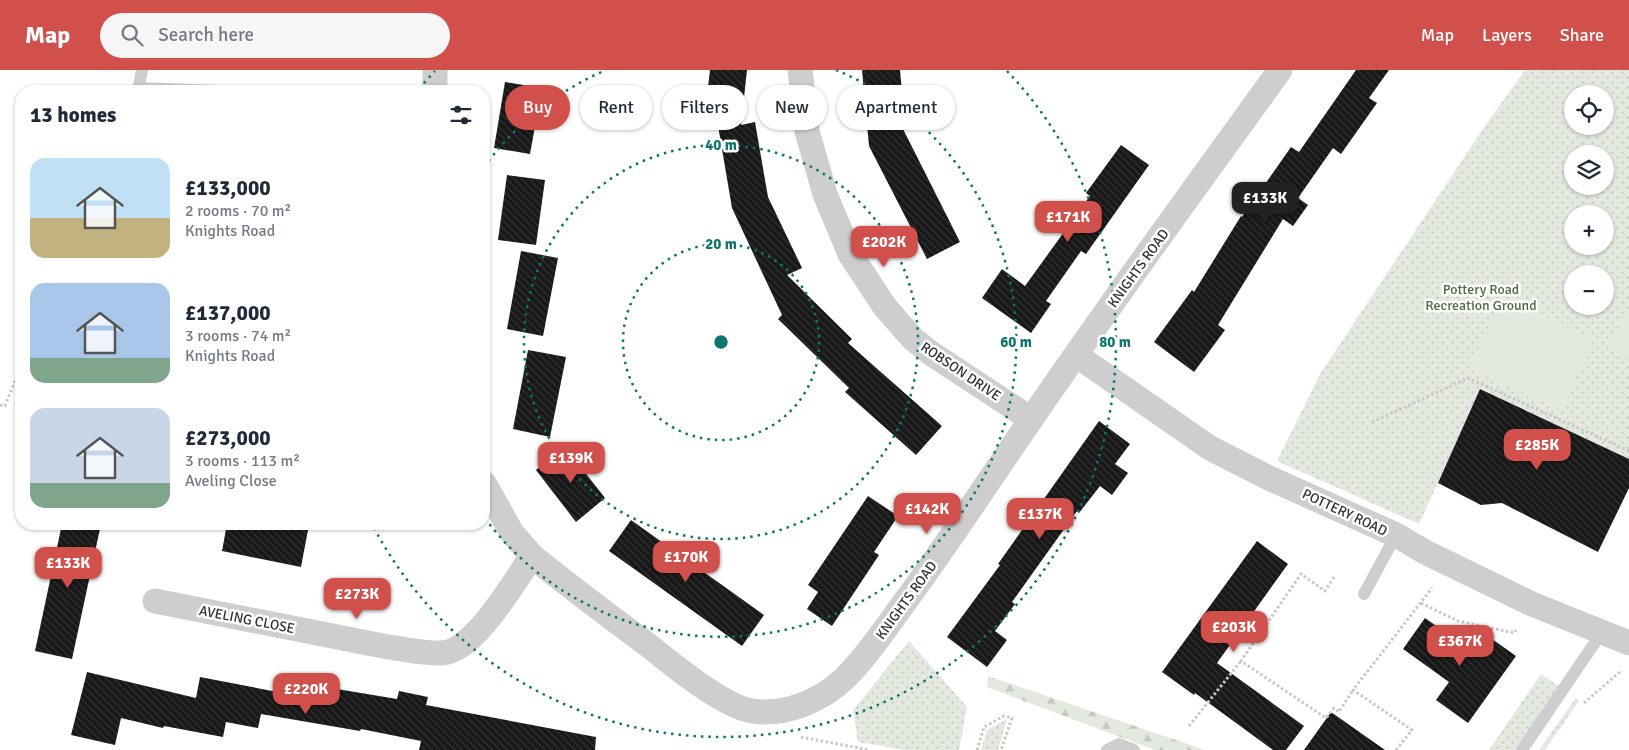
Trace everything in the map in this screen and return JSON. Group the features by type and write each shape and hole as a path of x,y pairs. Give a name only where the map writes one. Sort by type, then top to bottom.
{"street":[{"path":"435,70 435,85"},
{"name":"ROBSON DRIVE","path":"800,70 807,131 825,194 850,254 885,307 913,339 932,354 1031,418"},
{"name":"KNIGHTS ROAD","path":"490,494 512,533 532,556 711,692 751,711 774,711 795,707 814,700 845,678 869,651 923,578 1031,418 1280,70"},
{"name":"POTTERY ROAD","path":"1076,355 1210,448 1396,536 1532,604 1629,643"},
{"name":"AVELING CLOSE","path":"155,601 388,647 443,654 458,648 472,638 532,556"}],"lane":[{"path":"139,85 142,70"},
{"path":"1364,594 1396,536"},
{"path":"1522,750 1602,632"},
{"path":"1107,750 1119,744 1134,750"}],"path":[{"path":"1372,422 1468,378 1629,452"},
{"path":"0,405 5,406 15,381"},
{"path":"1241,661 1326,718 1334,708 1339,712 1450,564"},
{"path":"1189,726 1241,661 1301,574 1325,590 1334,577"},
{"path":"1421,603 1458,621 1514,632 1532,604"},
{"path":"1584,704 1622,670"},
{"path":"1354,690 1412,730 1396,750"},
{"path":"977,750 984,727 1004,716 1012,718 1001,750"}],"green space":[{"name":"Pottery Road Recreation Ground","path":"1525,70 1629,70 1629,459 1481,389 1419,524 1277,461 1320,374 1487,123"},
{"path":"1502,297 1594,339 1562,410 1469,369"},
{"path":"1629,306 1629,359 1609,349"},
{"path":"909,641 967,707 959,750 904,750 858,742 853,710"},
{"path":"1541,674 1560,687 1515,750 1489,750"},
{"path":"988,676 1205,750 1155,750 987,687"},
{"path":"1576,698 1579,701 1545,750 1539,750"},
{"path":"1007,719 998,750 981,750 987,730"}],"building":[{"path":"710,70 747,70 745,85 708,85"},
{"path":"862,70 900,70 901,85 863,85"},
{"path":"1356,70 1389,70 1369,98 1377,103 1341,154 1333,148 1298,198 1308,205 1293,226 1283,219 1218,325 1225,330 1194,372 1154,342 1192,290 1194,292 1241,216 1291,147 1299,152"},
{"path":"505,82 524,85 505,85 505,130 534,130 530,154 494,148"},
{"path":"755,122 768,197 802,268 787,275 852,339 848,343 942,426 916,455 845,392 849,388 778,319 782,315 732,208 719,130 747,130 747,124"},
{"path":"868,130 904,130 960,242 927,259 869,146"},
{"path":"1121,145 1149,165 1086,254 1081,251 1046,301 1051,304 1031,333 982,298 1002,269 1025,286 1090,196 1086,193"},
{"path":"507,175 545,180 536,245 498,240"},
{"path":"521,251 558,258 543,336 507,329"},
{"path":"528,350 566,357 550,437 513,429"},
{"path":"1480,389 1629,459 1629,488 1598,552 1502,503 1481,505 1438,483"},
{"path":"1099,421 1130,444 1115,464 1128,473 1112,495 1100,486 1079,513 1077,511 1012,602 1015,604 995,631 1007,640 987,667 947,637 1000,565 998,564"},
{"path":"565,447 605,498 576,522 536,470"},
{"path":"868,496 898,516 874,552 879,555 832,626 807,609 818,592 808,585"},
{"path":"631,520 764,615 742,646 609,551"},
{"path":"61,530 100,530 72,659 35,651"},
{"path":"226,530 308,530 301,567 222,551"},
{"path":"1257,541 1288,564 1217,663 1304,726 1286,750 1273,750 1195,693 1194,695 1162,672"},
{"path":"1425,618 1472,651 1485,634 1516,656 1468,723 1436,700 1449,682 1403,649"},
{"path":"87,672 196,698 200,677 298,696 301,683 397,699 399,691 428,697 426,705 596,737 595,750 419,750 421,741 361,729 360,731 261,714 258,728 226,722 223,737 164,726 163,728 121,718 115,745 71,735"},
{"path":"1331,712 1385,750 1304,750"}]}
